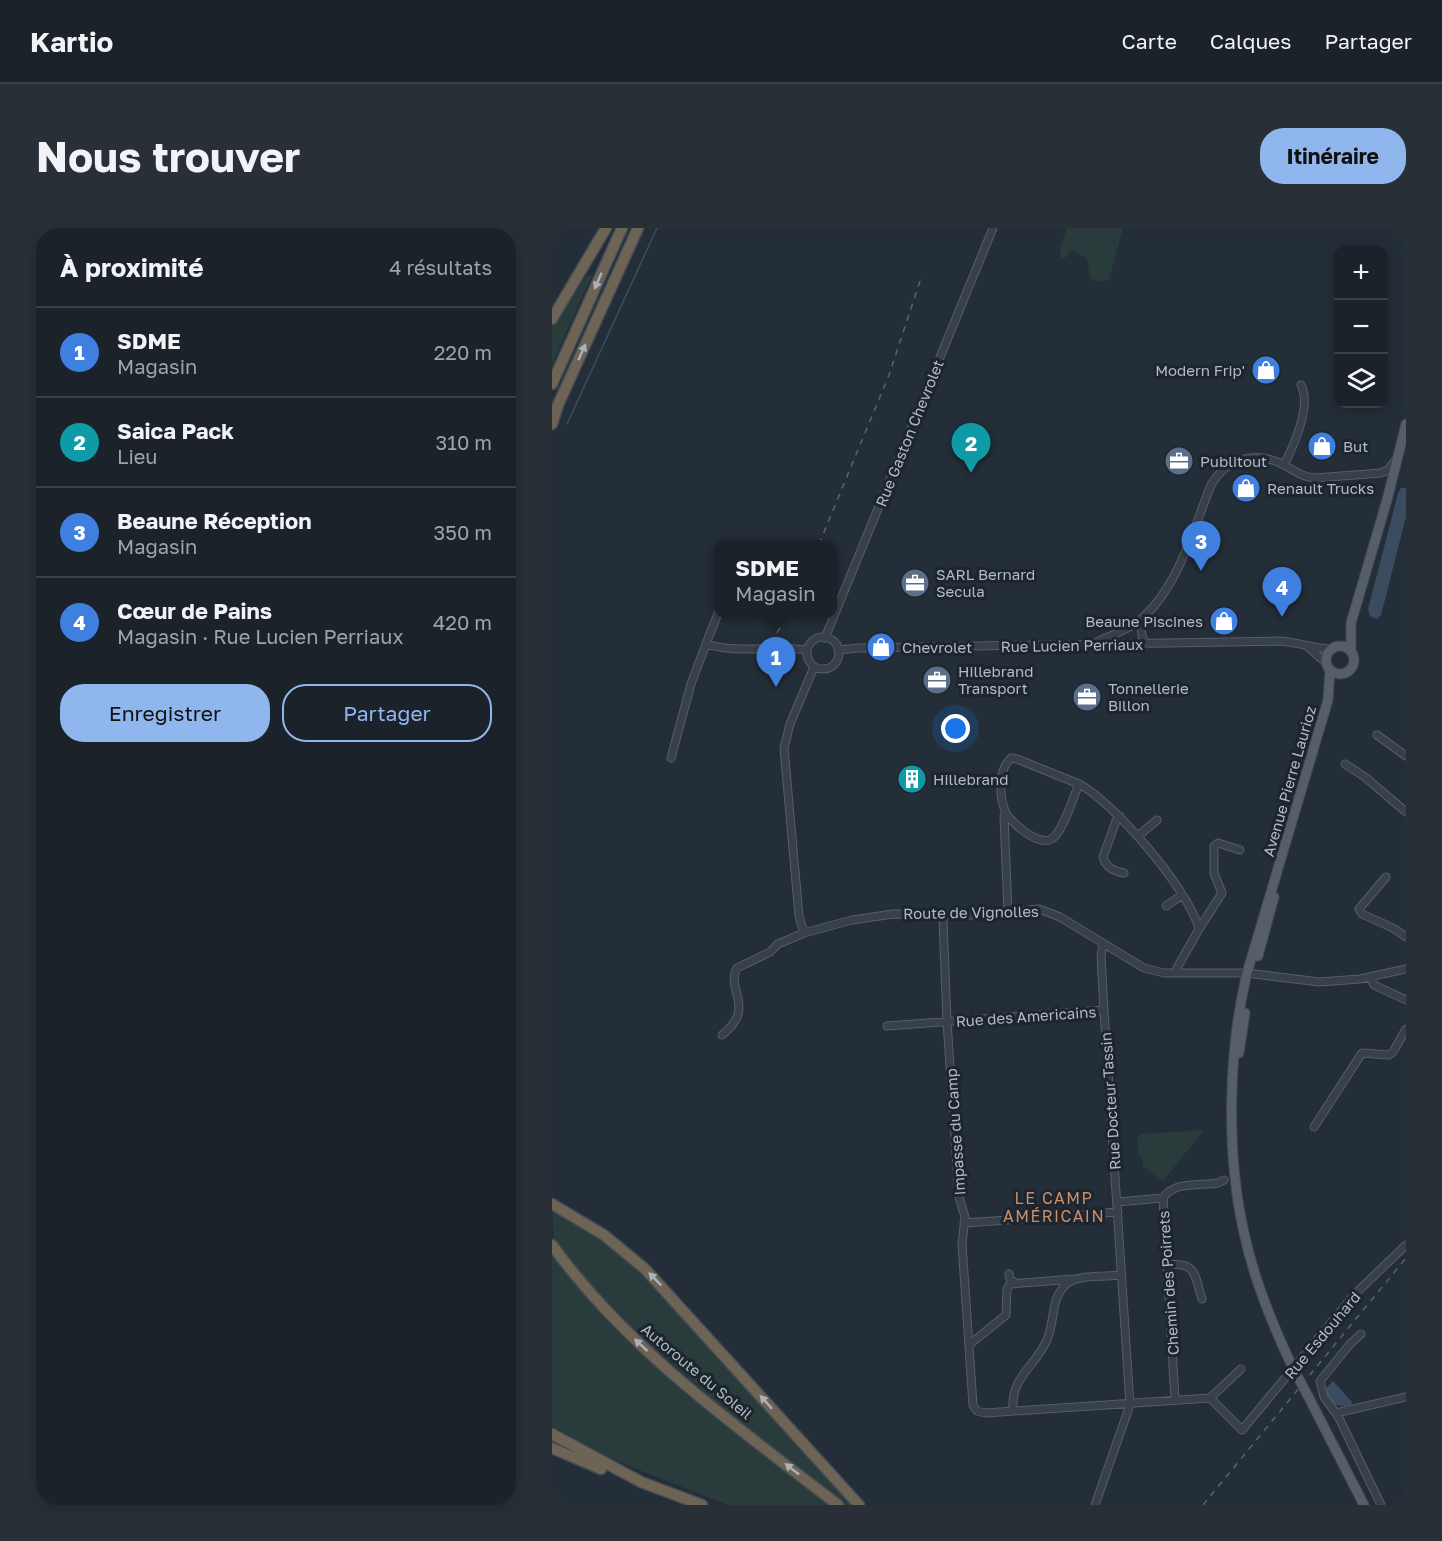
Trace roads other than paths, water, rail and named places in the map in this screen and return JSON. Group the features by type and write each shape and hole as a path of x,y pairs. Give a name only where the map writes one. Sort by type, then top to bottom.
{"highway":[{"path":"552,319 606,228"},
{"path":"552,384 622,228"},
{"path":"552,416 638,228"},
{"path":"552,424 558,405"},
{"path":"552,1204 604,1234 645,1269 859,1505"},
{"name":"Autoroute du Soleil","path":"552,1245 594,1298 646,1350 711,1405 838,1505"},
{"path":"552,1434 641,1482"},
{"path":"552,1448 702,1505"}],"main road":[{"path":"1351,623 1327,655 1328,667 1339,674 1350,670 1354,663 1351,652 1351,623 1406,424"},
{"path":"1334,648 1344,647 1351,652"},
{"name":"Avenue Pierre Laurioz","path":"1328,667 1328,700"},
{"name":"Avenue Pierre Laurioz","path":"1344,674 1328,700 1250,973 1235,1039 1233,1131 1236,1176 1244,1232 1267,1307 1292,1366 1364,1505"}],"street":[{"name":"Rue Gaston Chevrolet","path":"837,609 993,228"},
{"path":"1284,465 1304,414 1306,400 1301,385"},
{"path":"1095,645 1098,641 1115,635 1140,620 1154,606 1169,586 1210,485 1217,474 1232,463 1245,458 1263,458 1284,465 1305,477 1315,478 1374,474 1388,470 1399,453"},
{"path":"671,758 691,684 716,618"},
{"name":"Rue Gaston Chevrolet","path":"825,638 833,618"},
{"path":"1140,620 1142,636 1146,644"},
{"path":"825,638 834,642 838,650 837,661 829,668 819,669 808,660 807,650 812,642 825,638"},
{"name":"Rue Lucien Perriaux","path":"838,650 1280,641 1334,648"},
{"path":"706,644 733,649 795,648 807,650"},
{"path":"1306,646 1328,667"},
{"path":"805,932 799,916 784,748 790,724 814,667"},
{"path":"1377,735 1406,756"},
{"path":"1008,911 1004,817 1006,814 1003,802 1002,772 1011,758 1079,784 1105,801 1138,836 1182,895 1195,916 1199,929"},
{"path":"1345,764 1406,810"},
{"path":"1006,814 1030,836 1040,841 1048,841 1060,829 1079,784"},
{"path":"1120,816 1103,857 1110,868 1124,873"},
{"path":"1138,836 1157,820"},
{"path":"1177,973 1177,968 1222,893 1214,873 1214,846 1218,843 1240,850"},
{"path":"1386,877 1359,909 1362,914 1406,937"},
{"path":"1166,906 1182,895"},
{"name":"Route de Vignolles","path":"722,1035 735,1023 737,1018 739,1005 733,979 737,968 770,951 778,944 805,932 883,915 977,915 1040,909 1059,917 1144,968 1157,972 1219,971 1319,982 1370,978 1406,969"},
{"name":"Impasse du Camp","path":"941,914 958,1197 964,1223 963,1244 974,1405 977,1411 985,1413 1013,1410"},
{"name":"Rue Docteur Tassin","path":"1095,1505 1130,1403 1104,1010 1101,956 1103,943"},
{"path":"1370,978 1374,985 1406,1000"},
{"name":"Rue des Americains","path":"887,1026 1104,1010"},
{"path":"1314,1126 1362,1053 1389,1055 1406,1029"},
{"name":"Chemin des Poirrets","path":"1174,1399 1163,1198 1168,1191 1177,1187 1210,1185 1224,1180"},
{"path":"1118,1202 1163,1198"},
{"path":"964,1223 1118,1212"},
{"name":"Rue Esdouhard","path":"1210,1398 1242,1430 1355,1294 1406,1245"},
{"path":"1167,1264 1185,1264 1191,1269 1202,1299"},
{"path":"1009,1274 1010,1279 1014,1282"},
{"path":"970,1344 1006,1315 1007,1289 1014,1282 1122,1275"},
{"path":"1077,1279 1065,1285 1056,1298 1051,1332 1046,1343 1016,1385 1013,1410 1210,1398 1241,1369"},
{"path":"1361,1334 1320,1381 1324,1397 1336,1413 1381,1505"},
{"path":"1336,1413 1406,1398"}],"water":[{"path":"1401,488 1406,488 1406,517 1381,615 1377,619 1370,616 1368,609"},
{"path":"1333,1381 1352,1402 1351,1405 1334,1404 1329,1398 1326,1388"}],"waterway":[{"path":"567,424 657,228"}],"railway":[{"path":"821,540 889,375 922,275"},
{"path":"777,633 785,618"},
{"path":"1203,1505 1406,1258"}],"place":[{"name":"Modern Frip'","path":"1266,370"},
{"name":"But","path":"1322,446"},
{"name":"Publitout","path":"1179,461"},
{"name":"Saica Pack","path":"971,473"},
{"name":"Renault Trucks","path":"1246,488"},
{"name":"Beaune Réception","path":"1201,571"},
{"name":"SARL Bernard Secula","path":"915,583"},
{"name":"Cœur de Pains","path":"1282,617"},
{"name":"Beaune Piscines","path":"1224,621"},
{"name":"Chevrolet","path":"881,647"},
{"name":"Hillebrand Transport","path":"937,680"},
{"name":"SDME","path":"776,687"},
{"name":"Tonnellerie Billon","path":"1087,697"},
{"name":"Hillebrand","path":"912,779"}],"district":[{"name":"LE CAMP AMÉRICAIN","path":"1054,1207"}]}
